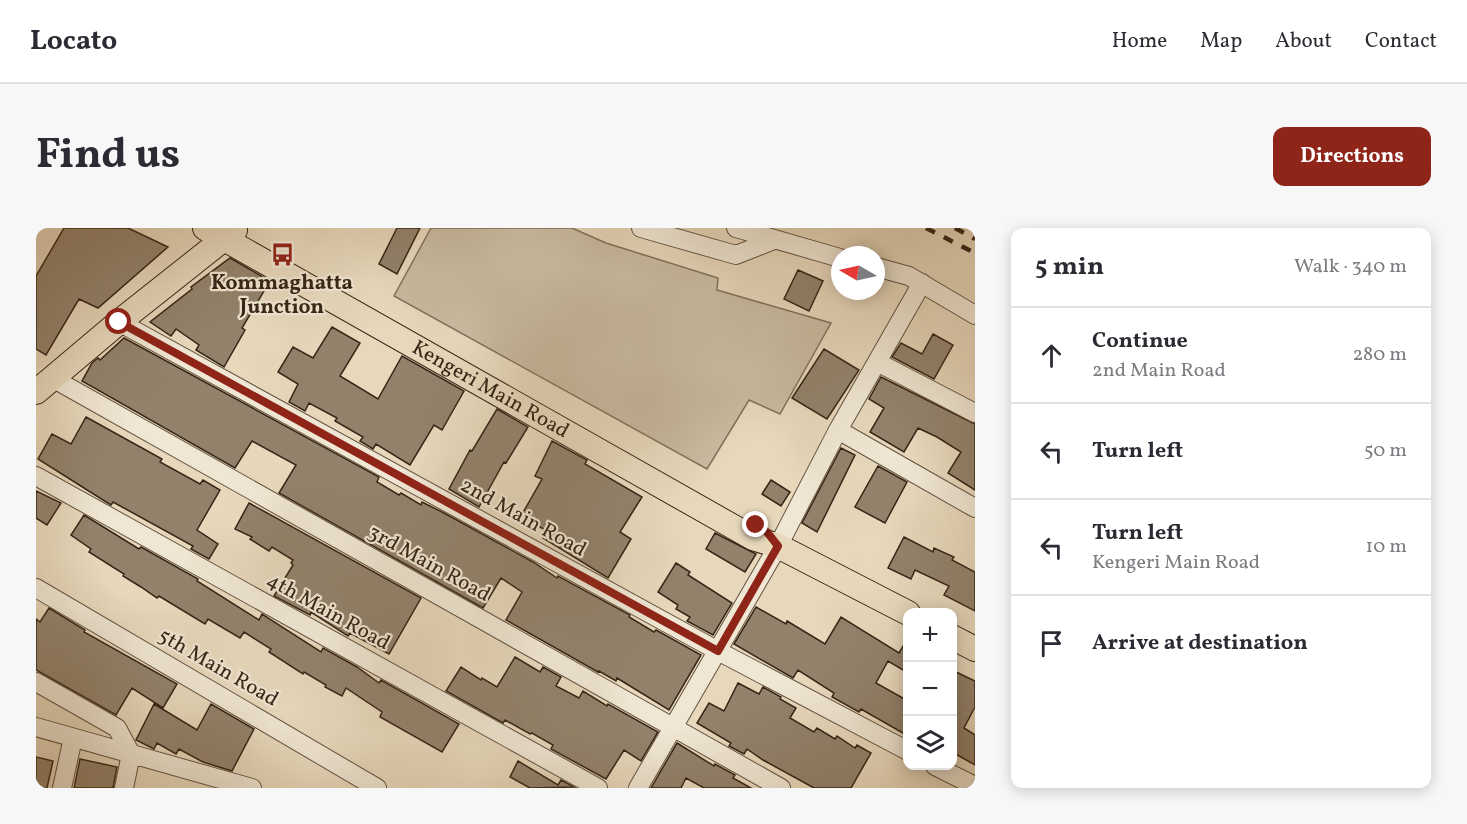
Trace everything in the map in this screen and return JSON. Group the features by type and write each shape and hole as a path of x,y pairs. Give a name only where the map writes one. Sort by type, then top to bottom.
{"main road":[{"path":"41,388 228,230"},
{"name":"Kengeri Main Road","path":"228,230 284,258 756,525 767,532 778,546 903,610"},
{"path":"957,640 975,649"}],"street":[{"path":"641,228 736,255 774,240"},
{"path":"736,228 831,256"},
{"path":"885,269 909,276 975,315"},
{"path":"638,788 778,546 838,430 922,283"},
{"name":"2nd Main Road","path":"119,322 718,651 903,748"},
{"path":"877,362 975,413"},
{"name":"3rd Main Road","path":"41,388 675,727 781,788"},
{"path":"838,430 975,508"},
{"name":"4th Main Road","path":"36,476 598,788"},
{"name":"5th Main Road","path":"36,588 377,788"},
{"path":"36,682 117,728 131,754 124,788"},
{"path":"36,727 252,788"},
{"path":"62,788 74,738"},
{"path":"945,770 975,786"}],"shaded area":[{"path":"431,228 572,228 606,243 718,278 717,290 831,323 780,414 749,400 707,469 394,296"}],"building":[{"path":"64,228 128,228 168,247 98,308 79,299 46,355 36,349 36,276"},
{"path":"397,228 420,228 397,274 379,264"},
{"path":"230,258 270,281 242,328 245,330 224,367 196,350 199,345 176,329 171,336 150,322"},
{"path":"798,270 823,281 809,311 784,299"},
{"path":"332,327 360,343 340,376 378,399 402,356 464,391 442,430 434,425 410,465 376,444 373,449 360,441 363,437 335,421 337,418 309,403 305,411 289,402 298,384 278,372 293,347 313,358"},
{"path":"933,334 953,345 934,379 892,357 901,343 922,354"},
{"path":"124,338 379,477 377,482 399,495 401,493 421,505 422,502 444,513 533,562 557,578 558,576 630,615 629,617 654,632 656,630 701,655 669,710 617,678 616,681 598,672 506,620 522,592 501,578 483,608 279,493 296,465 252,441 235,468 82,381 92,363 98,358 100,360"},
{"path":"824,349 859,370 827,419 792,398"},
{"path":"881,377 975,424 975,490 948,473 961,452 937,437 918,428 904,452 870,432 884,408 869,399"},
{"path":"497,409 528,427 506,463 504,462 479,507 449,489 470,450 472,451"},
{"path":"86,417 162,459 160,462 200,484 203,480 220,490 197,530 218,544 209,559 191,549 193,546 113,502 111,505 38,459 52,434 71,444"},
{"path":"552,441 587,460 585,464 642,497 620,532 631,539 608,578 543,538 547,531 521,516 542,479 535,476"},
{"path":"841,448 855,455 817,532 802,523"},
{"path":"878,466 907,482 885,523 855,507"},
{"path":"771,480 790,492 781,506 762,494"},
{"path":"36,491 61,503 47,525 36,518"},
{"path":"249,503 421,598 389,654 350,633 348,636 311,612 310,615 274,596 293,565 291,563 293,560 272,547 269,551 250,539 252,537 235,529"},
{"path":"84,515 139,549 141,547 198,579 197,581 259,620 262,614 321,652 323,648 357,667 379,683 381,680 459,724 442,752 380,717 382,712 346,688 342,696 269,652 271,649 244,632 240,638 208,619 205,624 159,596 157,598 123,576 124,574 89,552 91,549 71,535"},
{"path":"715,533 756,554 745,572 706,549"},
{"path":"904,537 933,552 934,548 954,557 952,560 975,572 975,611 944,595 949,586 915,570 911,579 888,568"},
{"path":"676,563 690,572 688,575 732,603 713,635 687,621 690,617 676,609 678,605 658,592"},
{"path":"756,607 786,624 787,621 825,644 841,617 899,653 903,646 903,670 888,661 876,683 903,698 903,733 861,709 859,712 832,697 834,693 798,670 793,678 734,644"},
{"path":"49,608 85,630 84,632 177,684 163,708 132,688 116,715 36,670 36,619 40,622"},
{"path":"515,657 540,672 543,667 561,677 556,686 579,698 583,691 658,732 641,761 624,750 606,779 551,749 553,745 532,733 505,720 503,723 446,691 461,667 497,687"},
{"path":"957,672 975,681 975,707 964,728 975,735 975,765 957,755"},
{"path":"738,683 759,694 763,687 796,708 790,718 814,732 817,728 835,739 837,736 855,748 857,745 871,753 851,788 814,788 747,749 744,754 729,746 731,743 697,723 709,703 724,711"},
{"path":"154,704 197,730 211,704 254,729 232,771 203,762 179,749 176,754 157,743 154,749 136,740"},
{"path":"677,743 714,766 715,764 735,775 733,778 751,788 704,788 686,778 681,788 651,788"},
{"path":"36,757 53,761 47,788 36,788"},
{"path":"80,759 117,767 113,788 74,788"},
{"path":"518,761 558,785 561,780 574,787 530,788 510,777"}],"railway":[{"path":"926,228 975,253"},
{"path":"955,228 975,239"}],"place":[{"name":"Kommaghatta Junction","path":"282,255"}],"route":[{"path":"119,322 718,651 778,546 767,532 756,525"}]}
